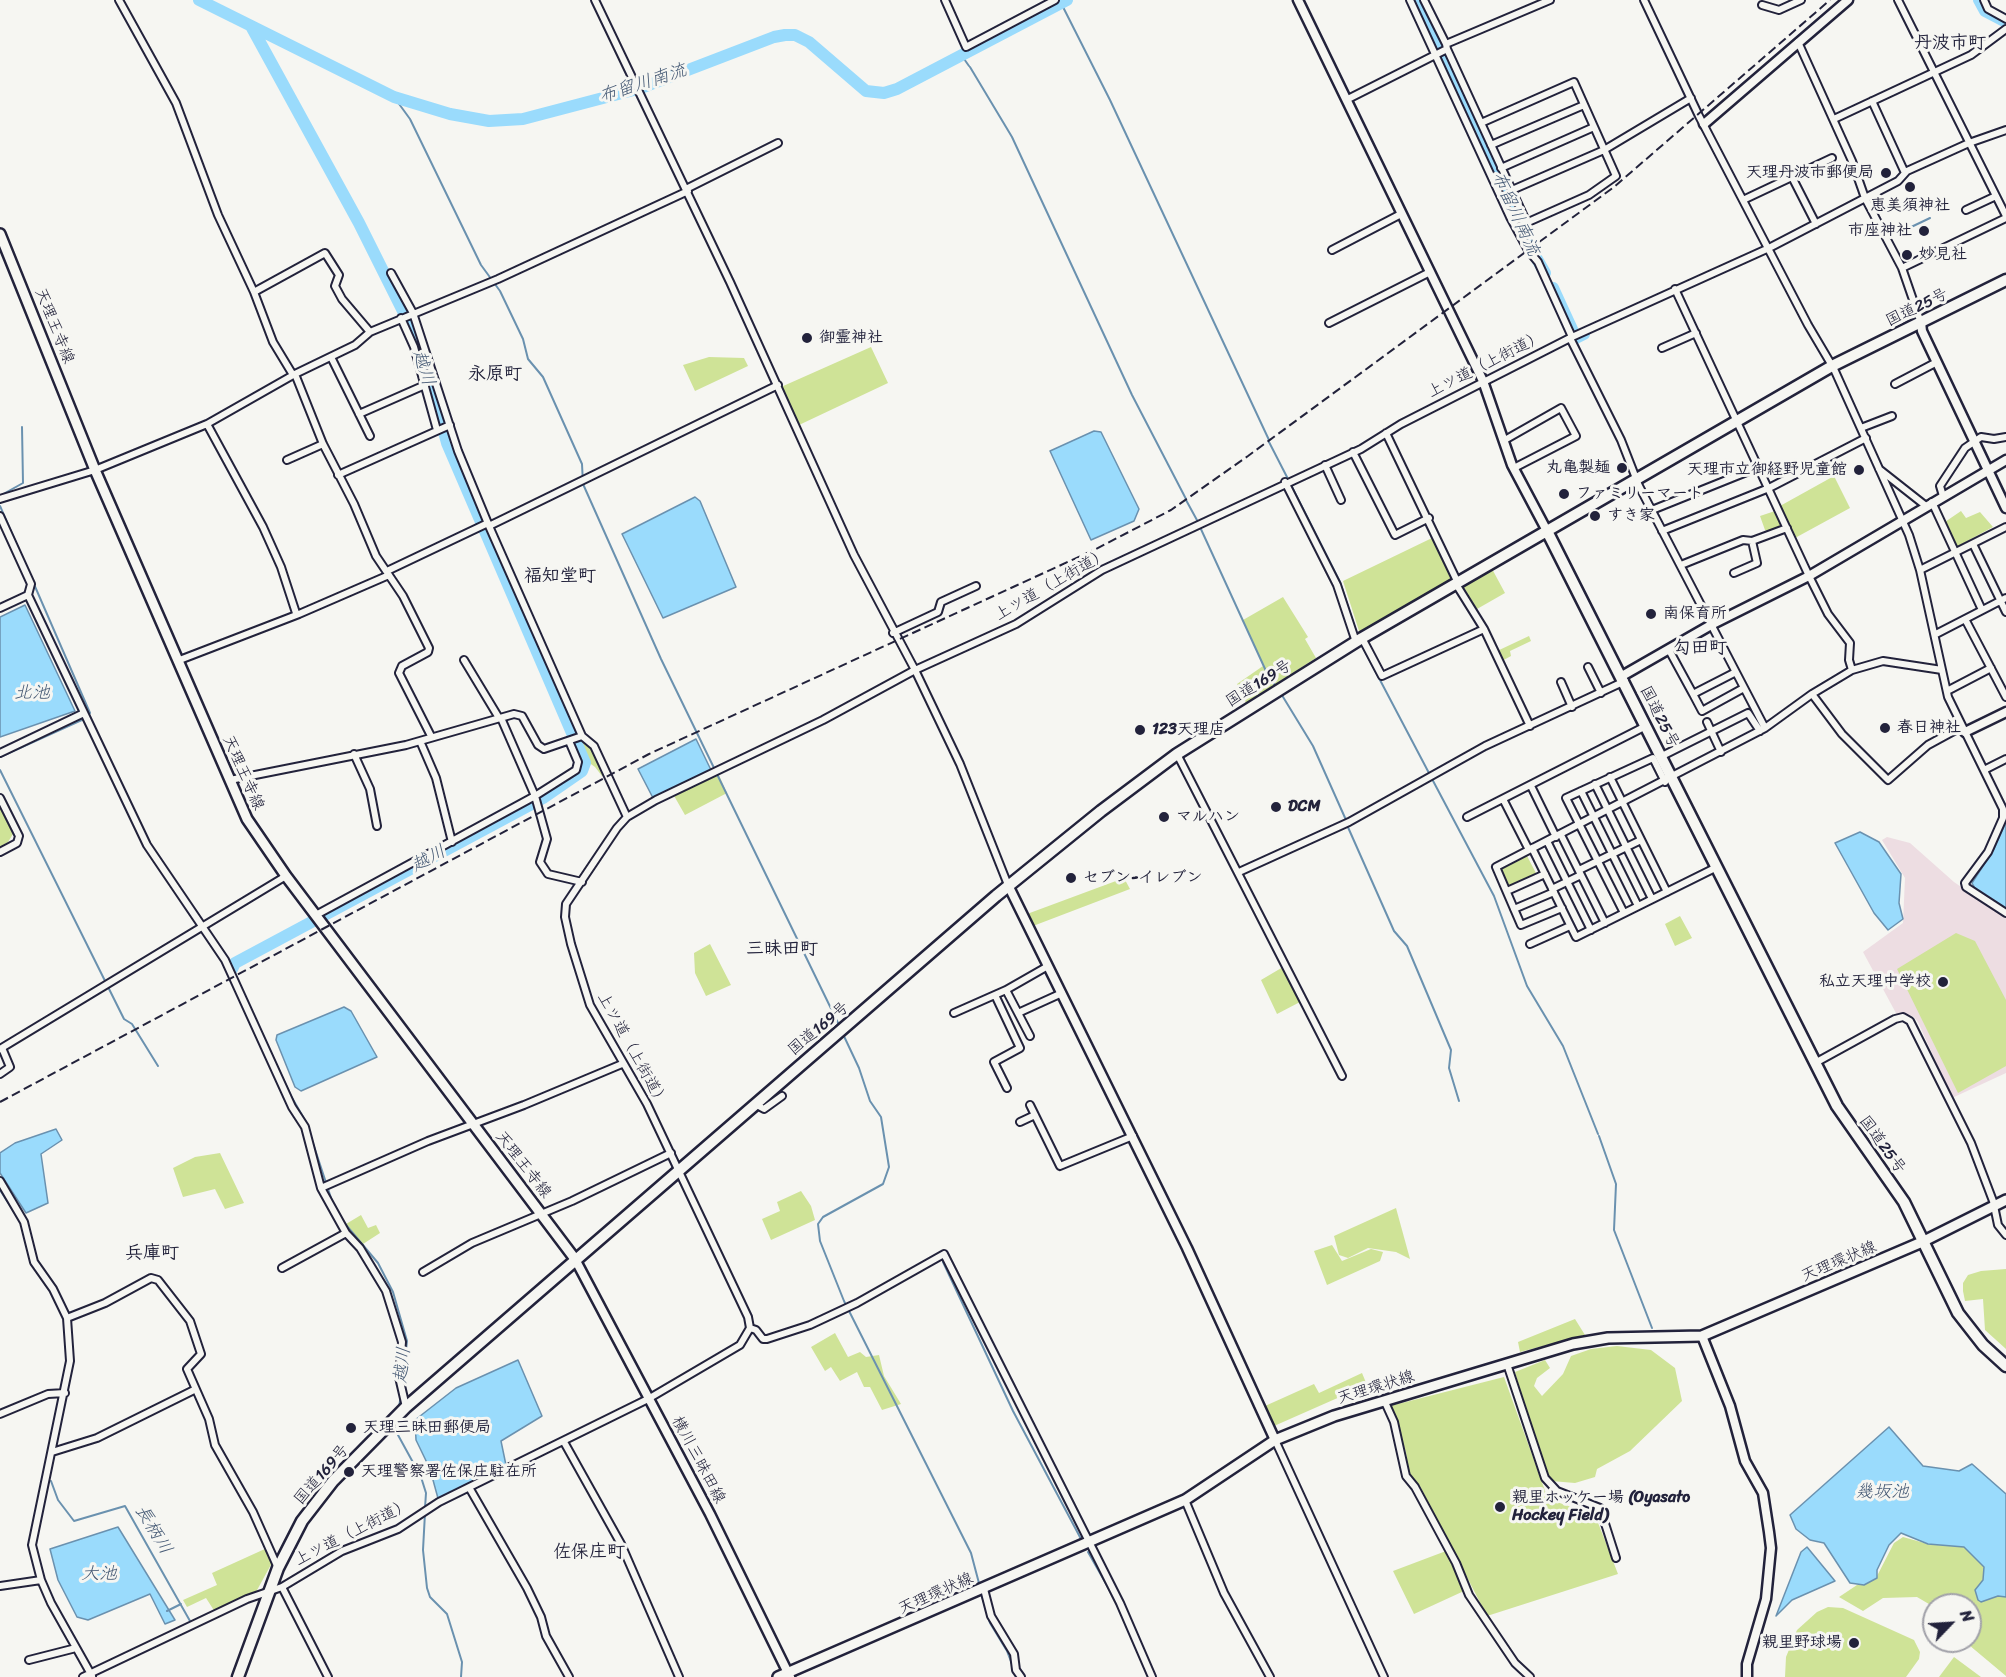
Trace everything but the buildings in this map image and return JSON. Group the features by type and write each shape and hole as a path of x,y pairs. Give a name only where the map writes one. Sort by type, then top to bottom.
{"highway":[{"name":"国道25号","path":"2006,280 1832,366 1547,531 1624,679 1662,756 1669,780 1718,867 1814,1064 1847,1122 1904,1202 1922,1242 1964,1321 1983,1345 2006,1366"},
{"name":"国道169号","path":"238,1677 278,1568 302,1521 317,1500 406,1407 574,1259 1008,885 1177,754 1359,640 1547,531"}],"main road":[{"name":"天理王寺線","path":"0,234 95,470 255,834 574,1259"},
{"name":"天理環状線","path":"778,1677 789,1675 1185,1500 1275,1440 1334,1416 1573,1344 1608,1338 1702,1336 1922,1242 2006,1200"}],"street":[{"path":"119,0 176,103 218,215 254,292 273,342 294,375 323,444 354,504 376,556 388,573 429,648 428,652 402,666 399,672 431,736"},
{"path":"595,0 687,190 854,555 893,633 915,670 960,764 1008,885 1133,1136 1384,1677"},
{"path":"945,0 966,47 1055,0"},
{"path":"1298,0 1483,381 1514,468 1547,531"},
{"path":"1410,0 1510,217 1528,250 1538,262 1571,337 1622,440 1636,480 1681,565 1762,730"},
{"path":"1424,0 1527,223"},
{"path":"1346,100 1447,47 1550,0"},
{"path":"1644,0 1743,200 1832,366 1901,521 1920,570 1947,691 1963,729 1986,769 2003,809 2002,818 1988,852 1970,876 1966,887 2006,913"},
{"path":"1762,5 1779,10 1801,0"},
{"path":"1898,0 2006,217 1902,268"},
{"path":"1984,0 1988,9 2006,19"},
{"path":"1704,124 1842,2"},
{"path":"1833,119 1971,55 2006,29"},
{"path":"1798,42 1865,198 1902,268 1922,331 2006,508"},
{"path":"1480,123 1574,82 1616,176 1589,195 1517,227"},
{"path":"1512,190 1604,150 1691,98"},
{"path":"1872,101 1905,173"},
{"path":"1491,145 1584,105"},
{"path":"1501,168 1594,127"},
{"name":"上ツ道（上街道）","path":"83,1677 91,1676 247,1599 282,1587 342,1551 398,1529 439,1502 470,1489 648,1399 740,1345 750,1328 748,1317 647,1104 590,1005 565,917 566,904 617,828 627,817 656,800 823,720 915,670 1016,624 1102,570 1353,452 1483,381 1571,337 1769,248 1898,181 1905,173 1969,143 2006,130"},
{"path":"0,499 95,470 207,424 294,375 355,345 370,332 498,279 687,190 778,143"},
{"path":"1743,200 1832,158"},
{"path":"1792,177 1816,224"},
{"path":"1966,210 1996,196"},
{"path":"1332,250 1401,214"},
{"path":"254,292 325,253 339,275 335,286 342,299 370,332"},
{"path":"1329,323 1430,272"},
{"path":"391,273 412,313 450,425 489,524 582,736 594,746 627,817"},
{"path":"1675,290 1809,576 1828,614 1850,643 1849,660 1852,670"},
{"path":"401,318 414,346 437,430"},
{"path":"1662,348 1696,333"},
{"path":"331,357 370,436"},
{"path":"1895,384 1937,362"},
{"path":"359,414 436,381"},
{"path":"177,661 297,614 388,573 778,385"},
{"path":"1503,441 1561,408 1576,436 1514,468"},
{"path":"1861,428 1893,416"},
{"path":"207,424 263,527 281,567 297,614"},
{"path":"338,475 450,425"},
{"path":"1386,433 1429,518 1457,584 1484,629 1530,726"},
{"path":"1943,496 1940,486 1960,453 1981,436 1994,439 2006,437"},
{"path":"1662,531 1769,488 1866,438"},
{"path":"287,460 323,444"},
{"path":"1353,452 1395,535 1429,518"},
{"path":"1239,872 1349,822 1485,746 1600,693 1710,626 1809,576 2006,460"},
{"path":"1325,465 1341,500"},
{"path":"1652,510 1759,466"},
{"path":"1879,469 1929,504 1982,610"},
{"path":"1285,482 1337,585 1359,640 1382,676 1484,629"},
{"path":"0,516 31,584 28,595 147,845 225,960 288,1097 305,1127 321,1188 346,1233 360,1248 386,1291 402,1342 399,1377 406,1407"},
{"path":"1920,570 2006,527"},
{"path":"1681,565 1743,540 1752,541 1787,528"},
{"path":"1734,573 1757,563 1752,541"},
{"path":"1972,544 2003,600 2006,612"},
{"path":"893,633 938,612 941,602 976,586"},
{"path":"0,608 28,595"},
{"path":"1936,634 2003,600"},
{"path":"1965,619 2006,697"},
{"path":"1669,650 1702,711 1742,689"},
{"path":"464,660 500,718 534,796 547,839 540,862 544,869 554,876 574,878 582,882"},
{"path":"1562,908 1521,925 1496,867 1623,804 1762,730 1812,694 1852,670 1883,661 1942,670"},
{"path":"1588,667 1600,693"},
{"path":"1947,691 1991,668"},
{"path":"1693,694 1734,673"},
{"path":"1561,682 1572,707"},
{"path":"1812,694 1842,734 1888,780 1928,745 2006,712"},
{"path":"0,753 84,712"},
{"path":"1662,756 1748,713 1762,730"},
{"path":"230,780 420,741 431,736 470,729 514,714 522,716 538,745 544,749 582,736"},
{"path":"1707,722 1721,752"},
{"path":"1467,817 1531,786 1552,772 1647,726"},
{"path":"420,741 436,778 452,842"},
{"path":"318,918 576,770 578,762 569,741"},
{"path":"354,754 370,789 377,826"},
{"path":"1177,754 1342,1076"},
{"path":"1624,913 1566,798 1653,758 1669,780"},
{"path":"1986,769 2006,759"},
{"path":"1610,777 1666,892"},
{"path":"1595,784 1652,899"},
{"path":"1531,786 1605,923"},
{"path":"1581,790 1638,906"},
{"path":"0,798 19,836 17,843 0,852"},
{"path":"1503,799 1545,874 1576,937 1718,867"},
{"path":"1514,909 1553,891 1598,861 1641,840"},
{"path":"1547,841 1591,930"},
{"path":"1507,891 1545,874"},
{"path":"0,1074 10,1067 1,1049 286,876"},
{"path":"1530,944 1570,926"},
{"path":"954,1012 1006,990 1048,966"},
{"path":"1006,990 1030,1036"},
{"path":"1018,1013 1062,993"},
{"path":"994,994 1020,1048 994,1062 1007,1088"},
{"path":"1814,1064 1895,1019 1902,1017 1910,1021 1971,1143 2001,1232 2006,1235"},
{"path":"321,1188 472,1123 524,1105 622,1064"},
{"path":"754,1104 764,1109 782,1096"},
{"path":"1030,1105 1060,1166 1133,1136"},
{"path":"1020,1122 1035,1116"},
{"path":"423,1272 472,1243 542,1214 671,1153"},
{"path":"0,1181 24,1222 34,1262 53,1289 67,1318 70,1361 32,1545 41,1580 91,1676"},
{"path":"282,1268 346,1233"},
{"path":"750,1328 756,1330 763,1339 767,1339 810,1325 866,1299 944,1254 1120,1603 1152,1677"},
{"name":"横川三昧田線","path":"574,1259 767,1626 789,1675"},
{"path":"67,1318 105,1304 151,1278 158,1280 190,1321 201,1354 187,1370 194,1390 209,1419 215,1445 253,1512 278,1568"},
{"path":"1702,1336 1730,1406 1745,1461 1763,1493 1770,1532 1771,1548 1766,1599 1747,1665 1747,1677"},
{"path":"1507,1364 1545,1478 1557,1491 1600,1508 1616,1558"},
{"path":"52,1452 97,1438 194,1390"},
{"path":"0,1414 48,1394 65,1393"},
{"path":"1384,1401 1394,1422 1406,1476 1415,1487 1456,1563 1469,1595 1515,1663 1530,1677"},
{"path":"564,1442 621,1544 679,1677"},
{"path":"470,1489 527,1588 541,1617 546,1636 569,1677"},
{"path":"1185,1500 1224,1593 1270,1677"},
{"path":"0,1586 41,1580"},
{"path":"282,1587 328,1677"},
{"path":"984,1589 991,1616 1014,1654 1016,1670 1021,1677"},
{"path":"29,1660 76,1648"}],"shaded area":[{"name":"私立天理中学校","path":"1887,837 1910,843 1954,882 2006,918 2006,1073 1952,1098 1918,1022 1914,1017 1904,1013 1897,1015 1863,952 1903,923 1905,878 1882,840"}],"green space":[{"path":"871,347 888,383 799,425 781,387"},
{"path":"709,357 744,358 748,366 695,391 683,365"},
{"path":"1834,476 1850,508 1795,538 1780,506"},
{"path":"1775,511 1782,526 1769,532 1765,530 1760,516"},
{"path":"1961,511 1966,518 1980,512 1993,527 1958,546 1952,544 1942,524"},
{"path":"1432,538 1453,582 1360,634 1343,581"},
{"path":"1491,567 1505,593 1477,609 1462,584"},
{"path":"1283,597 1308,637 1305,639 1316,658 1246,703 1237,684 1263,666 1243,620"},
{"path":"1529,636 1531,641 1510,651 1511,656 1500,662 1495,652"},
{"path":"582,736 590,741 607,774 602,776 584,759 576,739"},
{"path":"718,773 727,793 685,815 673,794"},
{"path":"0,807 13,834 8,842 0,847"},
{"path":"1526,854 1537,875 1508,888 1499,868"},
{"path":"1124,878 1130,889 1033,926 1027,914"},
{"path":"1680,916 1692,938 1675,946 1665,924"},
{"path":"1956,933 1975,941 2006,1000 2006,1066 1958,1093 1897,969"},
{"path":"710,944 731,985 706,996 695,973 694,953"},
{"path":"1283,967 1300,1002 1277,1014 1261,980"},
{"path":"220,1153 244,1203 225,1209 215,1189 183,1197 173,1168 195,1157"},
{"path":"801,1191 811,1206 815,1220 771,1240 762,1219 780,1211 777,1202"},
{"path":"1396,1208 1410,1259 1396,1252 1368,1248 1348,1258 1339,1255 1334,1236"},
{"path":"361,1215 368,1228 376,1225 380,1233 363,1244 346,1224"},
{"path":"1332,1245 1342,1261 1371,1249 1383,1252 1380,1261 1327,1285 1314,1251"},
{"path":"2006,1269 2006,1349 1985,1330 1983,1299 1965,1301 1963,1283 1968,1275 1981,1271"},
{"path":"1575,1319 1585,1335 1520,1352 1518,1342"},
{"path":"835,1333 848,1357 860,1352 866,1357 879,1355 884,1376 901,1404 882,1410 870,1387 864,1387 857,1372 840,1381 831,1367 825,1371 811,1347"},
{"path":"1617,1346 1651,1350 1675,1368 1682,1401 1630,1451 1597,1469 1595,1477 1575,1483 1551,1481 1531,1430 1515,1372 1545,1360 1550,1368 1537,1378 1534,1386 1542,1396 1563,1374 1571,1356 1591,1349"},
{"path":"1362,1373 1367,1385 1274,1426 1265,1406 1314,1384 1319,1393"},
{"path":"1504,1377 1548,1499 1595,1515 1618,1574 1487,1616 1420,1486 1409,1475 1406,1452 1390,1406"},
{"path":"1903,1537 1928,1544 1964,1547 1984,1567 1983,1580 1975,1590 1976,1593 1922,1593 1922,1600 1917,1597 1883,1598 1863,1611 1839,1597 1857,1585 1864,1585 1876,1578 1894,1543"},
{"path":"267,1548 273,1561 256,1592 215,1612 206,1598 187,1607 183,1600 217,1585 212,1573"},
{"path":"1446,1551 1464,1591 1414,1614 1393,1571"},
{"path":"1998,1596 2006,1597 2006,1676 1979,1653 1982,1653 1982,1602"},
{"name":"親里野球場","path":"1828,1607 1843,1608 1914,1640 1920,1652 1919,1659 1906,1677 1785,1677 1786,1657 1797,1630 1817,1612"},
{"path":"1954,1657 1981,1677 1939,1677"}],"water":[{"path":"1094,431 1101,432 1139,509 1134,521 1091,540 1050,451"},
{"path":"695,497 700,501 736,587 663,618 622,534"},
{"name":"北池","path":"25,605 75,711 0,737 0,617"},
{"path":"696,739 711,770 653,798 638,769"},
{"path":"2006,822 2006,909 1976,890 1972,883 1994,849"},
{"path":"1860,832 1879,842 1901,874 1899,903 1903,919 1888,930 1874,913 1835,843"},
{"path":"344,1007 351,1011 377,1057 301,1091 295,1087 276,1040 277,1035"},
{"path":"56,1129 62,1140 41,1154 48,1203 26,1213 0,1173 0,1153 15,1143"},
{"path":"518,1360 542,1416 501,1441 507,1470 439,1502 430,1469 416,1440 415,1420 456,1388"},
{"name":"幾坂池","path":"1889,1427 1923,1466 1959,1471 1972,1464 2006,1494 2006,1597 1998,1596 1982,1602 1982,1593 1976,1593 1975,1590 1983,1580 1984,1567 1964,1547 1928,1544 1901,1533 1889,1545 1877,1570 1877,1578 1864,1585 1850,1583 1824,1543 1810,1540 1796,1529 1790,1515"},
{"name":"大池","path":"118,1527 175,1620 165,1624 150,1594 88,1620 77,1617 58,1580 50,1549"},
{"path":"1807,1547 1835,1581 1792,1600 1776,1616 1801,1552"}],"waterway":[{"name":"布留川南流","path":"199,0 394,97 450,114 489,121 523,119 641,88 774,37 785,35 795,35 809,42 866,91 884,93 897,89 1067,0"},
{"name":"布留川南流","path":"1419,0 1527,242 1545,273"},
{"path":"1979,0 1985,11 2006,22"},
{"path":"1061,3 1110,100 1269,440"},
{"name":"越川","path":"232,969 235,963 543,798 582,771 585,763 447,443 430,382 407,319 359,223 251,26"},
{"path":"962,56 969,66"},
{"path":"970,67 1012,137 1132,395 1186,499"},
{"path":"394,97 410,119 481,265 500,291 523,339 528,359 543,377 582,464 583,484 661,659 840,1027"},
{"path":"1907,229 1930,218"},
{"name":"布留川南流","path":"1553,288 1576,338 1584,334"},
{"path":"0,496 23,483 22,427"},
{"path":"1269,442 1288,479"},
{"path":"1290,483 1340,582 1358,637"},
{"path":"1186,500 1198,522"},
{"path":"0,506 90,713 84,719 0,757"},
{"path":"1200,527 1266,671 1276,687"},
{"path":"1276,686 1354,637"},
{"path":"1360,642 1430,775"},
{"path":"1280,692 1313,746 1346,820"},
{"path":"0,770 124,1019 132,1024 158,1066"},
{"path":"1431,777 1494,896 1527,986 1563,1046 1598,1134"},
{"path":"1347,825 1394,931 1407,946 1451,1050 1449,1068 1459,1101"},
{"name":"越川","path":"235,975 291,1096 306,1122 333,1204"},
{"path":"842,1032 859,1068 870,1101 881,1117 889,1167 883,1184 823,1217 818,1224 820,1241 844,1301 971,1553 980,1587"},
{"path":"1599,1136 1616,1184 1614,1230 1652,1328"},
{"name":"長柄川","path":"0,1190 21,1223"},
{"name":"越川","path":"341,1219 378,1263 393,1292 407,1341 403,1380"},
{"path":"943,1262 1013,1411 1081,1539"},
{"name":"越川","path":"399,1407 401,1395"},
{"name":"越川","path":"397,1422 398,1435 421,1477 426,1493 425,1508"},
{"name":"長柄川","path":"51,1481 58,1500 74,1521 125,1506 190,1621"},
{"name":"越川","path":"425,1513 423,1550 427,1588 430,1597 447,1614 462,1662 461,1677"},
{"path":"1088,1552 1113,1596"},
{"path":"981,1593 990,1623 1007,1651 1015,1672"},
{"path":"167,1611 181,1604"}],"railway":[{"path":"0,1102 649,754 1096,549 1171,510 1614,187 1830,0"}],"place":[{"name":"天理丹波市郵便局","path":"1886,173"},
{"name":"恵美須神社","path":"1910,187"},
{"name":"市座神社","path":"1924,231"},
{"name":"妙見社","path":"1907,255"},
{"name":"御霊神社","path":"807,338"},
{"name":"丸亀製麺","path":"1622,468"},
{"name":"天理市立御経野児童館","path":"1859,470"},
{"name":"ファミリーマート","path":"1564,494"},
{"name":"すき家","path":"1595,516"},
{"name":"南保育所","path":"1651,614"},
{"name":"春日神社","path":"1885,728"},
{"name":"123天理店","path":"1140,730"},
{"name":"DCM","path":"1276,807"},
{"name":"マルハン","path":"1164,817"},
{"name":"セブン-イレブン","path":"1071,878"},
{"name":"私立天理中学校","path":"1943,982"},
{"name":"天理三昧田郵便局","path":"351,1428"},
{"name":"天理警察署佐保庄駐在所","path":"349,1472"},
{"name":"親里ホッケー場 (Oyasato Hockey Field)","path":"1500,1507"},
{"name":"親里野球場","path":"1854,1643"}],"district":[{"name":"丹波市町","path":"1950,43"},
{"name":"永原町","path":"495,374"},
{"name":"福知堂町","path":"560,576"},
{"name":"勾田町","path":"1700,648"},
{"name":"三昧田町","path":"782,949"},
{"name":"兵庫町","path":"152,1253"},
{"name":"佐保庄町","path":"589,1552"}]}
